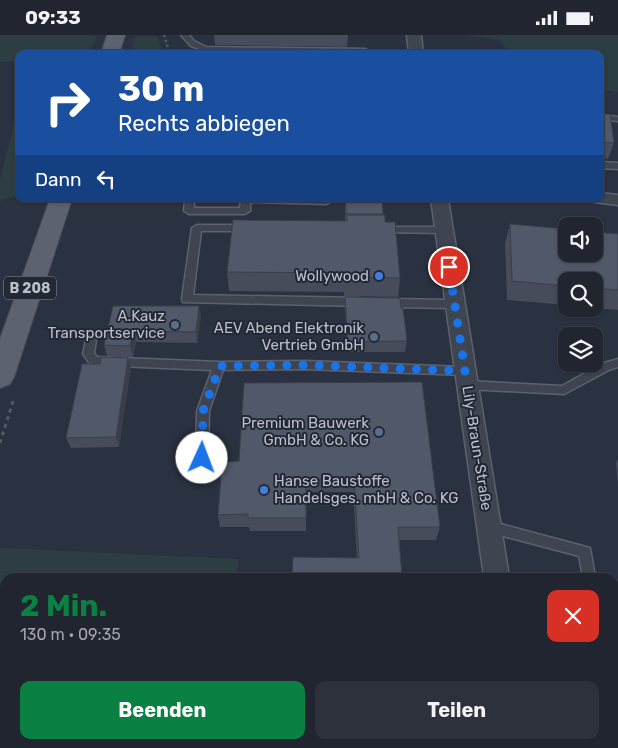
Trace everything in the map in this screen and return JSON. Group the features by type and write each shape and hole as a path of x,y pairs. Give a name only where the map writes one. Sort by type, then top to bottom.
{"main road":[{"path":"111,50 116,35"},
{"name":"B 208","path":"0,377 60,202"}],"street":[{"path":"414,35 416,50"},
{"path":"604,198 618,200"},
{"name":"Lily-Braun-Straße","path":"439,202 496,573"}],"lane":[{"path":"185,35 187,40 196,46 206,49 286,50"},
{"path":"604,117 618,119"},
{"path":"604,165 618,166"},
{"path":"190,202 189,211 246,211 245,202"},
{"path":"256,229 197,228 186,299 455,304"},
{"path":"374,230 444,230"},
{"path":"91,340 88,354 94,361 220,366 305,365 466,378 564,390 605,367 618,363"},
{"path":"202,458 203,411 220,366"},
{"path":"489,527 585,553 588,573"}],"path":[{"path":"164,35 169,50"}],"shaded area":[{"path":"0,35 97,35 91,50 15,50 15,61 0,62"},
{"path":"466,35 618,35 618,92 604,90 604,50 506,50 501,40"},
{"path":"157,36 162,50 131,50 135,37"},
{"path":"15,120 15,195 0,201 0,180"},
{"path":"0,548 238,559 237,573 0,573"}],"building":[{"path":"604,114 610,114 614,143 604,142"},
{"path":"346,202 382,202 383,214 346,214"},
{"path":"347,215 385,215 385,222 395,222 400,278 345,277 345,273 227,272 233,220 347,221"},
{"path":"510,224 558,228 558,262 603,262 603,233 618,234 618,290 603,289 603,272 558,272 558,285 512,281"},
{"path":"345,297 400,298 407,341 348,342"},
{"path":"113,306 199,306 196,332 133,331 130,346 104,345"},
{"path":"101,357 128,358 116,437 66,438 82,364 100,364"},
{"path":"422,382 440,527 398,527 402,573 292,573 293,557 359,558 354,479 306,479 306,518 248,518 248,514 218,515 222,462 239,461 244,383"}],"place":[{"name":"Wollywood","path":"379,276"},
{"name":"A.Kauz Transportservice","path":"175,325"},
{"name":"AEV Abend Elektronik Vertrieb GmbH","path":"374,337"},
{"name":"Premium Bauwerk GmbH & Co. KG","path":"379,432"},
{"name":"Hanse Baustoffe Handelsges. mbH & Co. KG","path":"264,490"}],"route":[{"path":"202,458 203,411 220,366 305,365 465,371 449,267"}]}
